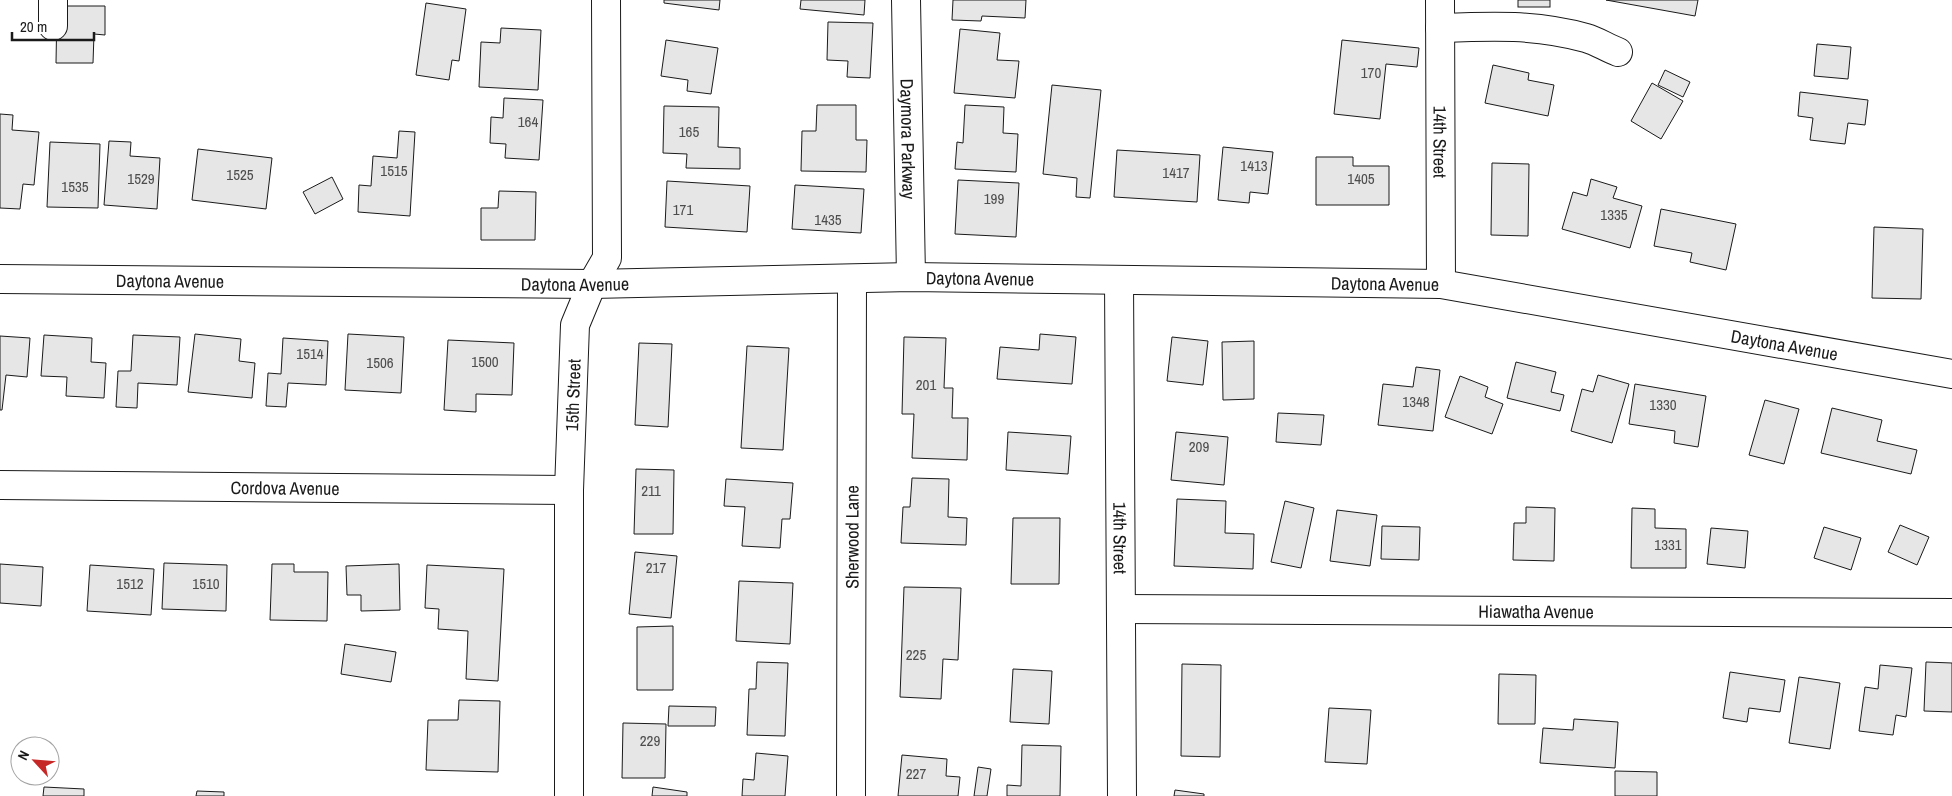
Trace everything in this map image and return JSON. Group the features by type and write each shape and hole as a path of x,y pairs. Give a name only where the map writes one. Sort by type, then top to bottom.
{"street":[{"name":"15th Street","path":"569,796 569,490 575,325 592,284 607,258 606,0"},
{"name":"Daymora Parkway","path":"906,0 911,277"},
{"name":"14th Street","path":"1440,0 1441,284"},
{"path":"1440,28 1507,26 1542,28 1588,39 1618,52"},
{"name":"Daytona Avenue","path":"0,279 592,284 911,277 1441,284 1952,374"},
{"name":"Sherwood Lane","path":"851,796 852,279"},
{"name":"14th Street","path":"1118,280 1122,796"},
{"name":"Cordova Avenue","path":"0,485 569,490"},
{"name":"Hiawatha Avenue","path":"1121,609 1952,614"}],"building":[{"path":"664,0 720,0 719,10 664,3"},
{"path":"801,0 865,0 864,15 800,9"},
{"path":"953,0 1026,0 1025,18 982,16 981,21 952,20"},
{"path":"1518,0 1550,0 1550,7 1518,7"},
{"path":"1606,0 1698,0 1695,16"},
{"path":"426,3 466,9 459,61 452,60 449,80 416,75"},
{"path":"57,6 105,6 105,35 94,34 93,63 56,63"},
{"path":"828,22 873,23 870,78 847,77 848,61 827,60"},
{"path":"501,28 541,30 538,90 479,87 481,42 500,43"},
{"path":"960,29 1000,33 997,60 1019,61 1015,98 954,93"},
{"path":"666,40 718,48 711,94 687,91 688,80 661,76"},
{"path":"1342,40 1419,48 1417,67 1386,64 1380,119 1334,114"},
{"path":"1817,44 1851,47 1848,79 1814,76"},
{"path":"1493,65 1529,73 1528,80 1554,85 1548,116 1485,103"},
{"path":"1665,70 1690,82 1683,97 1658,85"},
{"path":"1652,83 1683,101 1661,139 1631,121"},
{"path":"1052,85 1101,90 1090,198 1076,197 1077,178 1043,174"},
{"path":"1800,92 1868,100 1865,125 1848,123 1845,144 1810,140 1813,118 1798,116"},
{"path":"504,98 543,100 539,160 505,158 506,144 490,143 491,117 503,118"},
{"path":"817,105 856,105 856,140 867,140 866,172 801,171 802,131 816,131"},
{"path":"965,105 1004,107 1003,133 1018,134 1016,172 955,169 957,142 963,143"},
{"path":"664,106 719,107 718,147 740,148 740,169 686,168 687,154 663,153"},
{"path":"0,114 13,115 12,130 39,132 34,185 23,184 20,209 0,208"},
{"path":"399,131 415,132 410,216 358,212 359,185 371,186 373,156 397,158"},
{"path":"109,141 131,142 130,156 160,158 157,209 104,205"},
{"path":"50,142 100,144 98,208 47,207"},
{"path":"1223,147 1273,152 1268,194 1250,192 1249,203 1218,200"},
{"path":"198,149 272,158 266,209 192,200"},
{"path":"1117,150 1200,155 1197,202 1114,197"},
{"path":"1316,157 1353,157 1353,166 1389,166 1389,205 1316,205"},
{"path":"1492,163 1529,164 1528,236 1491,235"},
{"path":"332,177 343,199 315,214 303,192"},
{"path":"1591,179 1617,187 1613,198 1642,206 1630,248 1562,229 1573,192 1587,196"},
{"path":"958,180 1019,183 1016,237 955,234"},
{"path":"667,181 750,186 747,232 665,227"},
{"path":"795,185 864,189 861,233 792,229"},
{"path":"499,191 536,192 535,240 481,240 481,208 498,208"},
{"path":"1661,209 1736,224 1726,270 1690,262 1692,253 1654,246"},
{"path":"1874,227 1923,229 1921,299 1872,298"},
{"path":"195,334 241,339 239,361 255,363 252,398 188,392"},
{"path":"348,334 404,337 401,393 345,390"},
{"path":"1040,334 1076,337 1072,384 997,379 1000,347 1039,350"},
{"path":"44,335 92,338 91,362 106,363 104,398 66,396 67,377 41,376"},
{"path":"133,335 180,337 177,385 138,383 137,408 116,407 118,371 131,371"},
{"path":"0,336 30,338 27,377 6,375 2,410 0,410"},
{"path":"904,337 946,338 944,388 953,388 952,418 968,418 967,460 912,458 914,414 902,414"},
{"path":"1172,337 1208,341 1203,385 1167,381"},
{"path":"283,338 328,341 326,385 288,383 286,407 266,406 268,373 281,374"},
{"path":"448,340 514,343 512,395 476,394 476,412 444,410"},
{"path":"1254,341 1254,399 1223,400 1222,342"},
{"path":"639,343 672,344 668,427 635,425"},
{"path":"747,346 789,348 783,450 741,448"},
{"path":"1516,362 1556,372 1551,392 1564,395 1560,411 1507,398"},
{"path":"1416,367 1440,370 1433,431 1378,425 1383,384 1413,387"},
{"path":"1598,375 1629,384 1612,443 1571,431 1582,389 1593,392"},
{"path":"1460,376 1488,387 1485,397 1503,404 1492,434 1445,417"},
{"path":"1635,384 1706,396 1698,447 1674,443 1675,431 1629,424"},
{"path":"1765,400 1799,409 1784,464 1749,455"},
{"path":"1832,408 1882,420 1877,441 1917,450 1911,474 1821,453"},
{"path":"1278,413 1324,415 1321,445 1276,442"},
{"path":"1008,432 1071,436 1068,474 1006,470"},
{"path":"1176,432 1228,437 1224,485 1171,480"},
{"path":"636,469 674,470 673,534 634,534"},
{"path":"912,478 949,479 948,517 967,518 966,545 901,543 903,507 910,507"},
{"path":"726,479 793,483 790,519 782,519 780,548 742,546 745,507 724,506"},
{"path":"1177,499 1226,501 1225,533 1254,534 1253,569 1174,566"},
{"path":"1285,501 1314,508 1301,568 1271,562"},
{"path":"1526,507 1555,508 1554,561 1513,560 1514,523 1526,523"},
{"path":"1632,508 1655,509 1655,528 1686,529 1686,568 1631,568"},
{"path":"1337,510 1377,515 1370,566 1330,561"},
{"path":"1013,518 1060,518 1059,584 1011,584"},
{"path":"1900,525 1929,537 1917,565 1888,552"},
{"path":"1382,526 1420,527 1419,560 1381,559"},
{"path":"1824,527 1861,538 1851,570 1814,558"},
{"path":"1711,528 1748,531 1745,568 1707,564"},
{"path":"635,552 677,556 671,618 629,614"},
{"path":"164,563 227,565 226,611 162,609"},
{"path":"0,564 43,567 41,606 0,603"},
{"path":"272,564 294,564 294,572 328,572 327,621 270,620"},
{"path":"399,564 400,610 361,611 361,595 347,595 346,566"},
{"path":"90,565 154,569 151,615 87,611"},
{"path":"427,565 504,569 498,681 466,679 468,631 438,629 439,609 425,608"},
{"path":"739,581 793,583 790,644 736,641"},
{"path":"904,587 961,588 958,660 943,659 941,699 900,697"},
{"path":"673,626 673,690 637,690 637,627"},
{"path":"345,644 396,652 391,682 341,674"},
{"path":"757,662 788,663 785,736 747,735 749,689 756,689"},
{"path":"1926,662 1952,663 1952,712 1924,711"},
{"path":"1182,664 1221,665 1220,757 1181,756"},
{"path":"1880,665 1912,668 1906,717 1896,715 1893,735 1859,731 1865,687 1878,689"},
{"path":"1013,669 1052,671 1049,724 1010,722"},
{"path":"1730,672 1785,680 1780,712 1749,708 1747,722 1723,718"},
{"path":"1499,674 1536,675 1535,724 1498,724"},
{"path":"1799,677 1840,683 1830,749 1789,743"},
{"path":"459,700 500,701 498,772 426,770 428,720 458,720"},
{"path":"669,706 716,707 715,726 668,726"},
{"path":"1329,708 1371,710 1367,764 1325,762"},
{"path":"1574,719 1618,722 1615,768 1540,763 1543,728 1573,730"},
{"path":"623,723 666,724 665,778 622,778"},
{"path":"1022,745 1061,746 1060,796 1007,796 1007,785 1021,786"},
{"path":"756,753 788,756 785,796 742,796 743,779 754,780"},
{"path":"902,755 947,759 946,776 960,777 958,796 898,796"},
{"path":"978,767 991,769 987,796 974,796"},
{"path":"1615,771 1657,772 1657,796 1615,796"},
{"path":"44,787 84,789 84,796 43,796"},
{"path":"653,787 687,792 687,796 652,796"},
{"path":"1175,790 1204,794 1204,796 1174,796"},
{"path":"197,791 224,792 224,796 196,796"}]}
